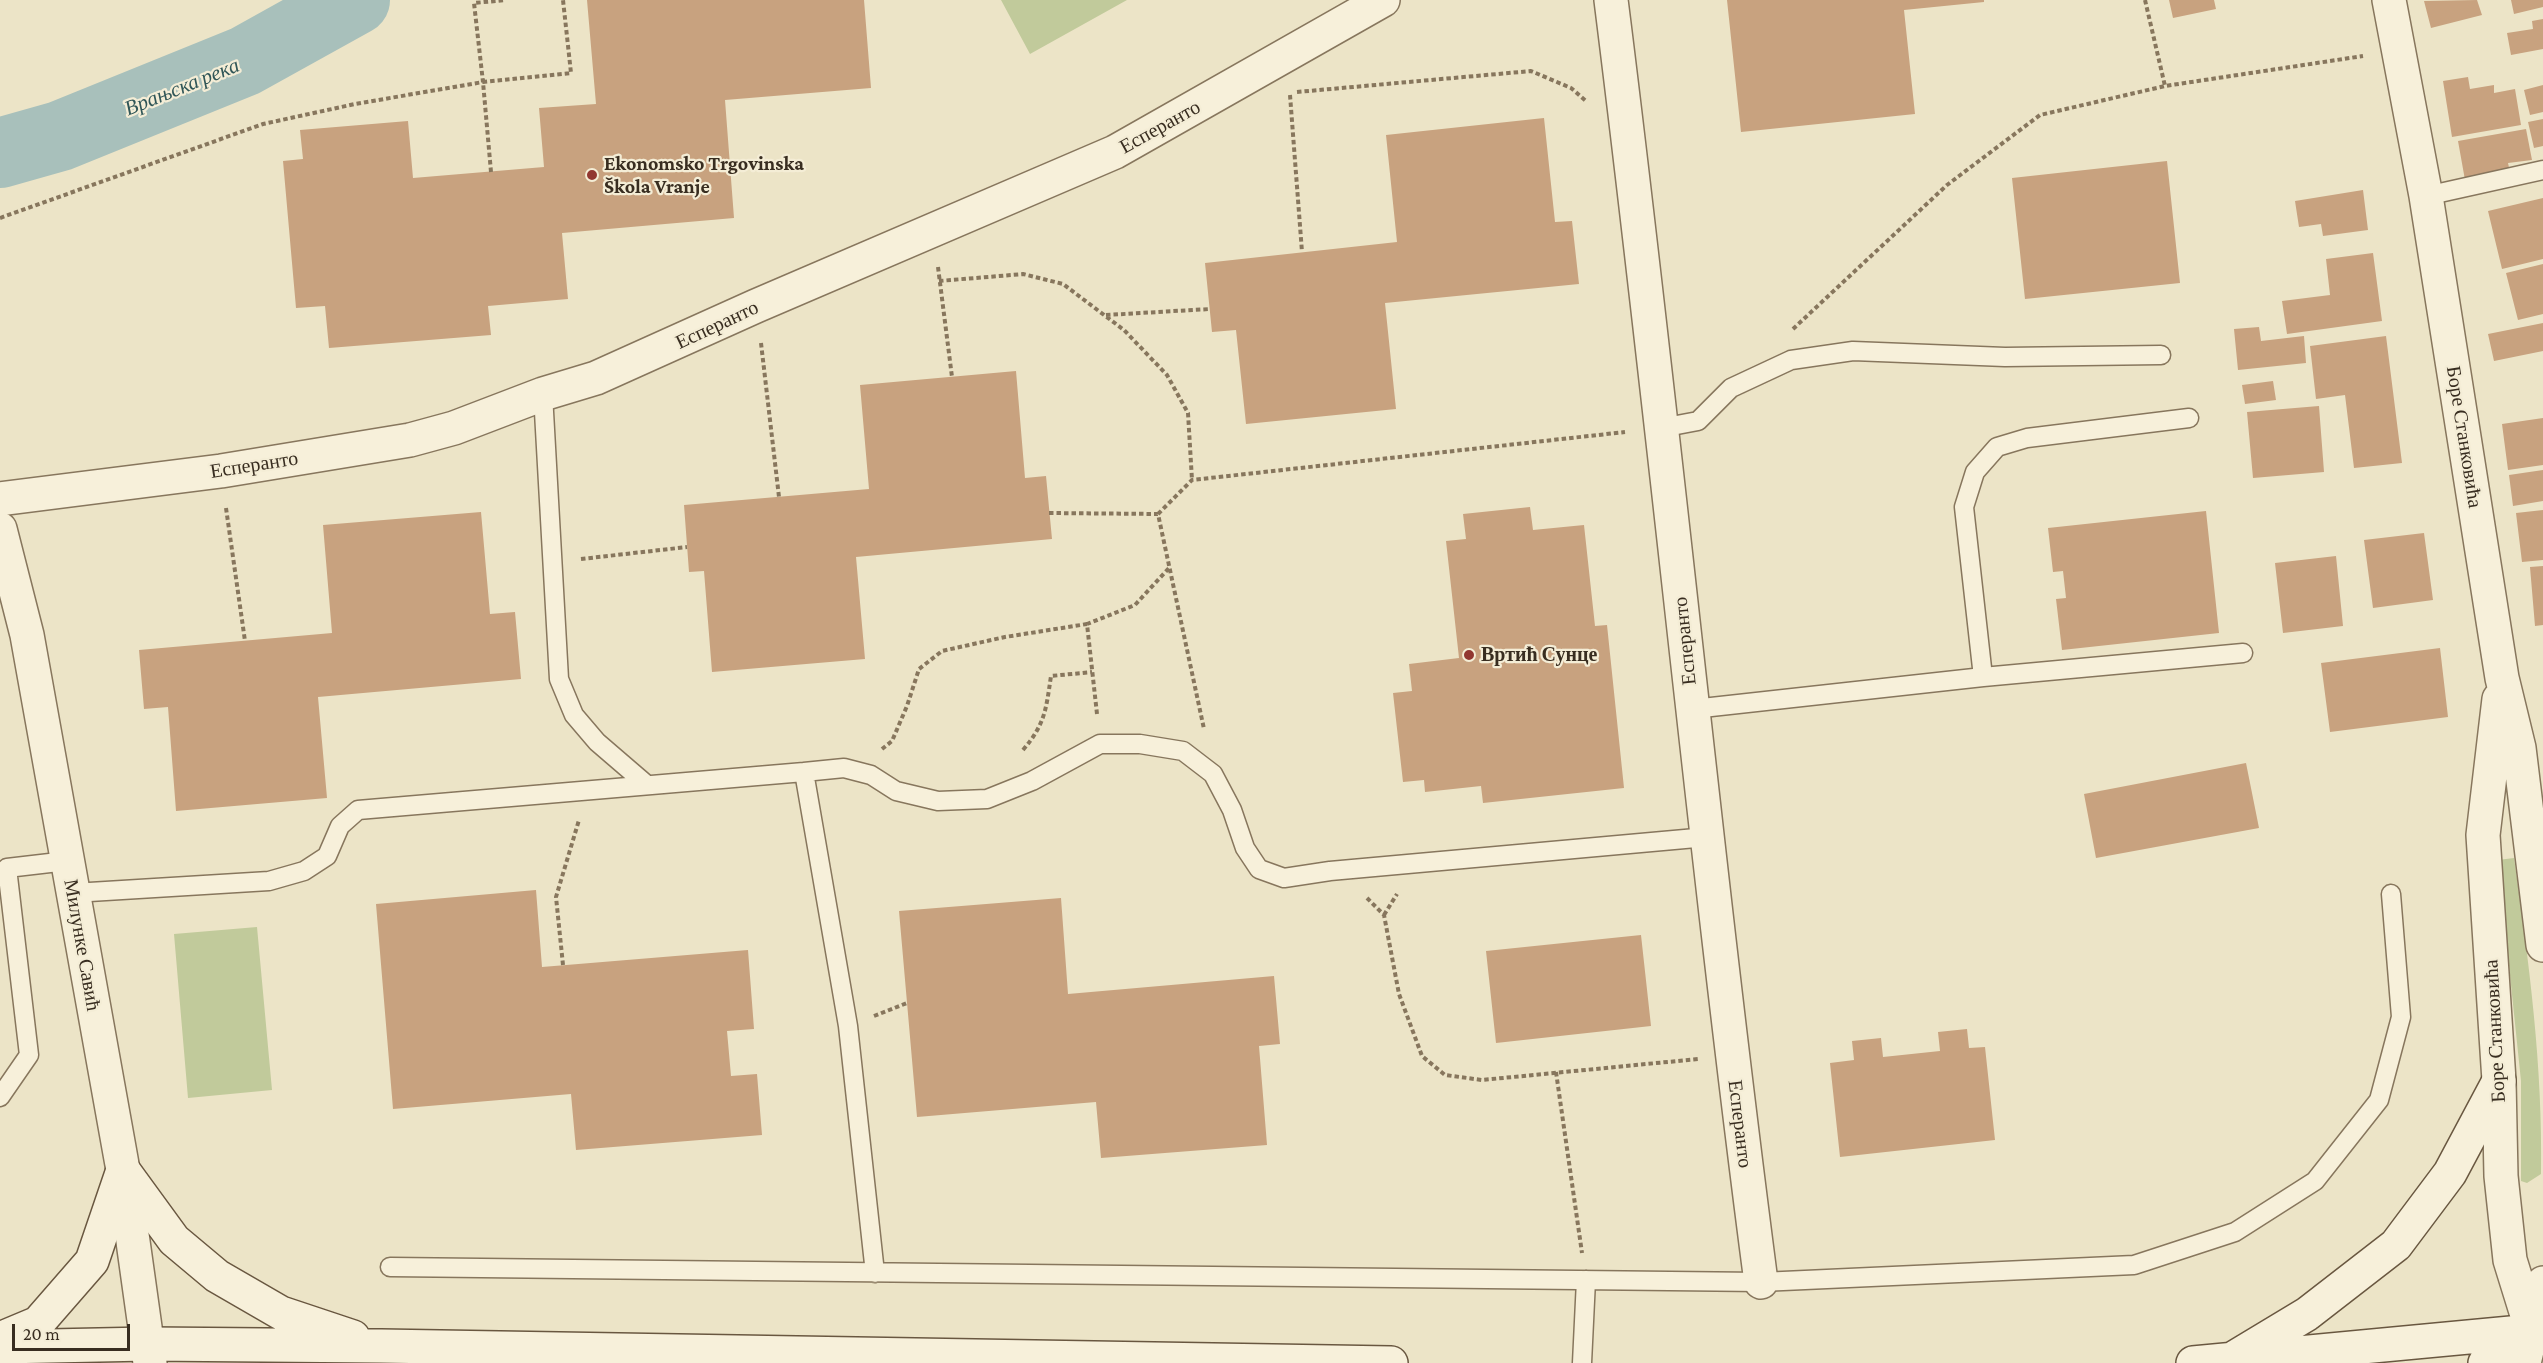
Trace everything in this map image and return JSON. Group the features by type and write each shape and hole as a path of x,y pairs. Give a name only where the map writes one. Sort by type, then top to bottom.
{"street":[{"name":"Есперанто","path":"0,499 221,471 410,440 454,428 543,394 596,378 756,306 1115,152 1383,0"},
{"name":"Есперанто","path":"1611,0 1731,1055 1761,1282"},
{"name":"Боре Станковића","path":"2389,0 2426,196 2502,678 2518,748 2543,945"},
{"name":"Милунке Савић","path":"0,529 27,635 123,1170 149,1354"},
{"name":"Боре Станковића","path":"2502,678 2483,835 2499,1081 2501,1176 2511,1260 2537,1326"},
{"path":"2229,1361 2307,1314 2396,1245 2450,1173 2499,1081"},
{"path":"0,1339 38,1323 92,1261 123,1170"},
{"path":"123,1170 174,1240 217,1276 281,1313 381,1347"},
{"path":"2524,1363 2537,1326 2543,1283"},
{"path":"2193,1363 2229,1361 2537,1326"},
{"path":"2485,1363 2537,1326"},
{"path":"0,1347 149,1354 381,1347 1391,1363"}],"lane":[{"path":"2426,196 2543,170"},
{"path":"1661,428 1698,421 1731,388 1791,360 1853,351 2005,357 2162,355"},
{"path":"543,394 559,679 574,715 597,742 647,785"},
{"path":"1983,677 1964,507 1975,472 1997,447 2028,438 2188,418"},
{"path":"1693,709 1983,677 2243,653"},
{"path":"73,894 269,881 304,871 327,856 340,826 358,810 844,768 871,775 896,791 938,801 987,799 1032,781 1100,744 1140,744 1183,751 1213,774 1232,810 1245,848 1259,868 1284,878 1330,871 1707,837"},
{"path":"804,772 848,1026 876,1273"},
{"path":"0,1097 29,1055 7,868 67,861"},
{"path":"390,1267 1761,1282 2133,1265 2235,1232 2315,1181 2379,1100 2401,1017 2391,894"},
{"path":"1582,1363 1586,1280"}],"path":[{"path":"491,172 474,3 506,0"},
{"path":"0,218 264,124 355,104 483,82 571,73 563,0"},
{"path":"2145,0 2165,86"},
{"path":"1791,331 1947,185 2040,116 2165,86 2399,50"},
{"path":"1302,252 1290,93 1530,71 1571,88 1588,104"},
{"path":"935,229 939,281 952,377"},
{"path":"939,281 1023,274 1063,284 1105,315 1124,330 1167,375 1188,413 1192,480"},
{"path":"756,306 779,497"},
{"path":"1105,315 1210,309"},
{"path":"1050,513 1158,514 1192,480 1661,428"},
{"path":"221,471 245,640"},
{"path":"1158,514 1213,774"},
{"path":"552,563 687,547"},
{"path":"844,768 873,758 892,741 919,669 942,651 1005,637 1087,624 1135,605 1170,567"},
{"path":"1087,624 1100,744"},
{"path":"1015,759 1038,733 1047,706 1051,676 1092,672"},
{"path":"563,965 556,897 587,790"},
{"path":"1330,871 1359,890 1384,915 1399,994 1422,1056 1445,1075 1482,1080 1731,1055"},
{"path":"1556,1072 1586,1280"}],"green space":[{"path":"1001,0 1127,0 1030,54"},
{"path":"2514,858 2530,976 2540,1095 2541,1174 2527,1183 2521,1181 2521,1081 2498,860"},
{"path":"257,927 272,1090 188,1098 174,934"}],"building":[{"name":"Ekonomsko Trgovinska Škola Vranje","path":"587,0 864,0 871,88 725,100 734,218 562,233 568,299 488,306 491,335 329,348 325,306 296,308 283,161 303,159 300,130 408,121 413,178 544,167 539,108 596,104"},
{"path":"1727,0 1984,0 1984,2 1904,10 1915,114 1741,132"},
{"path":"2169,0 2214,0 2216,9 2173,18"},
{"path":"2477,0 2482,15 2431,28 2424,1"},
{"path":"2511,0 2543,0 2543,7 2514,14"},
{"path":"2543,19 2543,49 2511,55 2507,33 2533,29 2532,21"},
{"path":"2468,77 2470,89 2494,85 2494,93 2515,89 2521,125 2452,137 2443,81"},
{"path":"2543,85 2543,112 2530,115 2524,90"},
{"path":"1544,118 1555,222 1572,221 1579,284 1385,303 1396,409 1246,424 1236,330 1212,332 1205,263 1397,242 1386,135"},
{"path":"2543,119 2543,146 2534,148 2528,122"},
{"path":"2526,129 2532,160 2508,163 2510,172 2465,180 2458,141"},
{"path":"2167,161 2180,283 2025,299 2012,178"},
{"path":"2363,190 2368,230 2323,236 2321,224 2299,227 2295,201"},
{"path":"2543,198 2543,259 2502,269 2488,211"},
{"path":"2373,253 2382,321 2287,334 2282,301 2330,295 2326,259"},
{"path":"2543,264 2543,314 2518,320 2506,273"},
{"path":"2543,323 2543,351 2494,361 2488,334"},
{"path":"2259,327 2261,341 2304,336 2306,363 2238,370 2234,329"},
{"path":"2386,336 2402,463 2354,468 2345,395 2316,399 2310,346"},
{"path":"1016,371 1025,478 1046,476 1052,539 856,557 865,659 712,672 704,571 689,572 684,505 869,489 860,385"},
{"path":"2273,381 2276,400 2245,404 2242,385"},
{"path":"2319,406 2324,472 2253,478 2247,412"},
{"path":"2543,418 2543,465 2508,470 2502,424"},
{"path":"2543,470 2543,501 2513,506 2509,475"},
{"path":"1530,507 1533,530 1584,525 1595,626 1607,625 1624,788 1483,803 1481,786 1425,792 1424,780 1403,782 1393,693 1412,691 1409,664 1459,658 1446,541 1466,539 1463,514"},
{"path":"2543,510 2543,560 2522,562 2516,513"},
{"path":"2206,511 2219,633 2062,650 2056,599 2066,598 2063,571 2053,572 2048,528"},
{"path":"481,512 490,614 515,612 521,679 318,697 327,798 176,811 168,707 144,709 139,650 332,633 323,525"},
{"path":"2424,533 2433,600 2373,608 2364,540"},
{"path":"2336,556 2343,626 2283,633 2275,563"},
{"path":"2543,566 2543,625 2535,626 2530,567"},
{"path":"2440,648 2448,717 2330,732 2321,663"},
{"path":"2246,763 2259,828 2096,858 2084,794"},
{"path":"536,890 542,967 748,950 754,1029 727,1031 731,1076 757,1074 762,1135 576,1150 571,1094 393,1109 376,904"},
{"path":"1061,898 1068,994 1274,976 1280,1044 1259,1046 1267,1145 1101,1158 1096,1102 917,1117 899,911"},
{"path":"1641,935 1651,1026 1496,1043 1486,951"},
{"path":"1967,1029 1969,1048 1985,1047 1995,1140 1840,1157 1830,1063 1854,1060 1852,1041 1881,1038 1883,1057 1940,1051 1938,1032"}],"waterway":[{"name":"Врањска река","path":"0,153 60,136 245,61 355,0"}],"place":[{"name":"Ekonomsko Trgovinska Škola Vranje","path":"592,175"},
{"name":"Вртић Сунце","path":"1469,655"}]}
